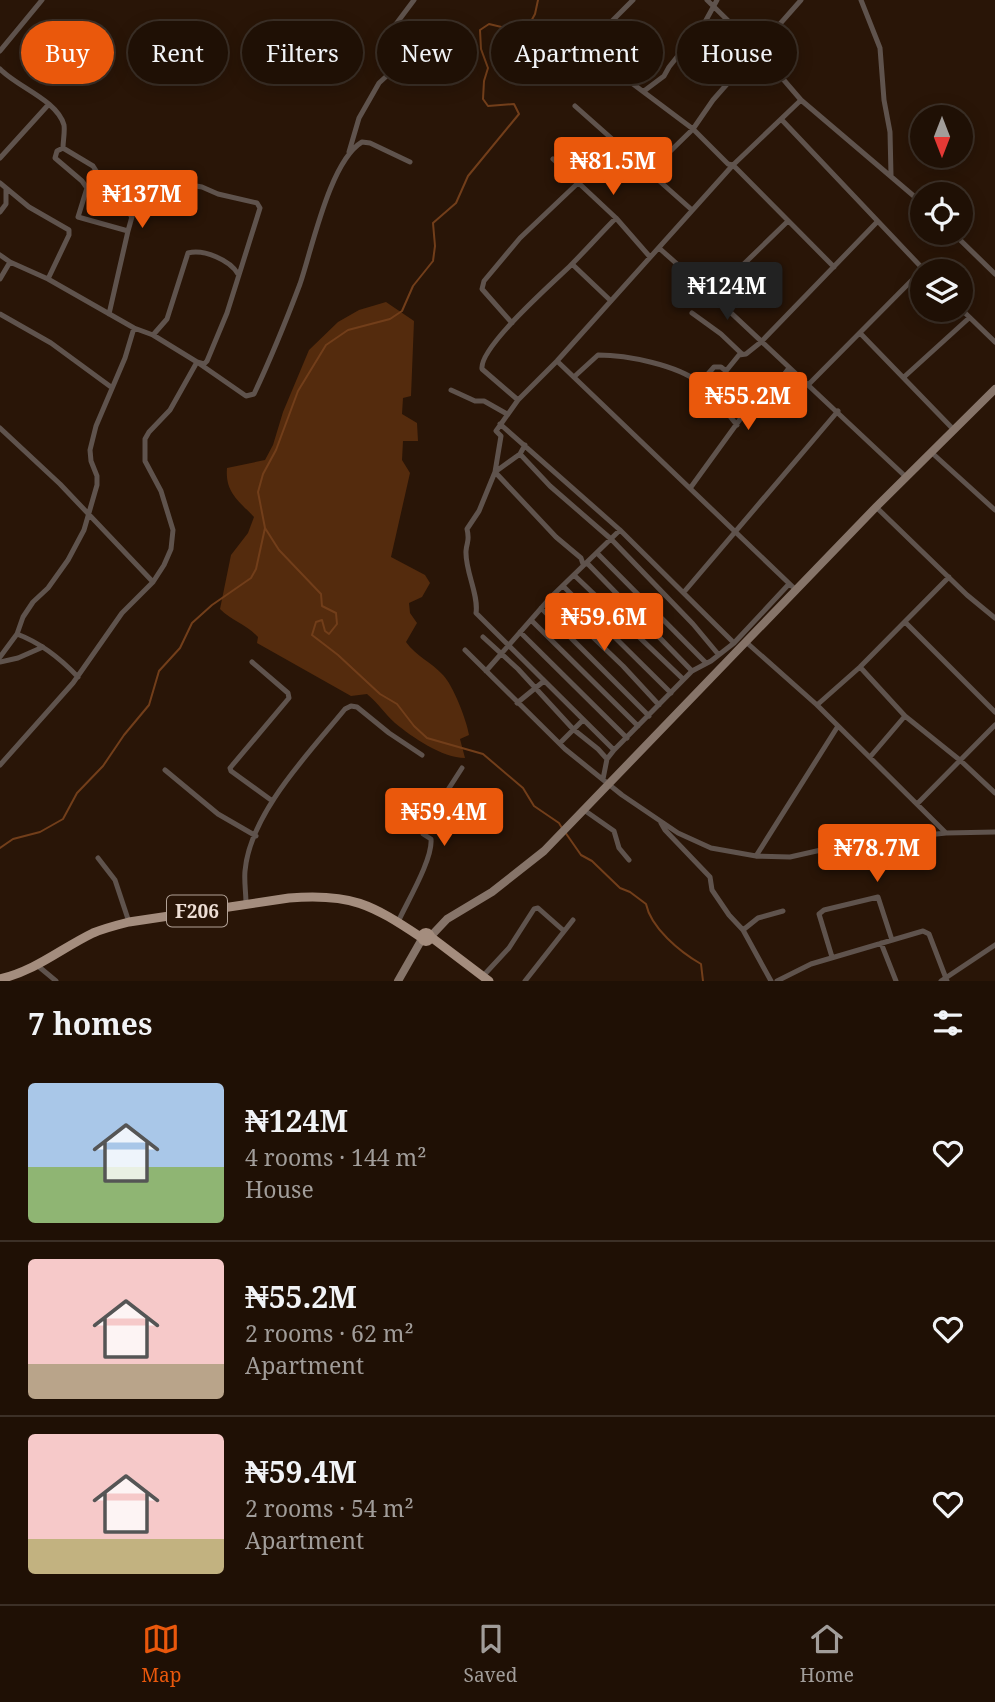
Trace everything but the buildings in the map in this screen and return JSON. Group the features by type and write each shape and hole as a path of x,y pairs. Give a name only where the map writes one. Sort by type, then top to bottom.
{"main road":[{"path":"398,981 426,937 519,873 544,851 584,810 606,781 995,389"},
{"name":"F206","path":"0,979 38,966 92,934 129,922 314,896 335,897 368,906 447,948 486,978"}],"street":[{"path":"0,51 42,0"},
{"path":"0,255 134,328 153,335 246,396 254,394 299,287 315,231 349,152 359,118 379,83 391,72 394,23 414,0"},
{"path":"633,0 610,23 593,34 590,40 612,67 693,129 728,164 733,165 834,267"},
{"path":"707,0 715,2 732,21"},
{"path":"783,21 801,0"},
{"path":"861,0 880,48 890,132 891,175"},
{"path":"644,91 664,76 705,22 715,2"},
{"path":"0,69 7,77 49,104 63,122 63,148"},
{"path":"649,172 693,129 727,84"},
{"path":"787,84 800,100 910,192"},
{"path":"614,750 476,613 478,609 466,551 470,540 467,529 479,511 495,472 501,436 496,431 507,414 558,361 733,165 800,100"},
{"path":"0,158 49,104"},
{"path":"575,106 692,210"},
{"path":"781,119 913,259"},
{"path":"349,152 362,142 370,143 410,162"},
{"path":"63,148 93,166 105,185 128,206 132,219"},
{"path":"63,148 57,151 55,159 87,188 75,221 65,228"},
{"path":"553,159 616,218 650,257"},
{"path":"109,314 143,177 202,187 218,194 254,202 260,208 225,320 208,362 197,362"},
{"path":"512,323 482,289 484,281 520,238 579,182"},
{"path":"0,183 29,207 69,230 48,279"},
{"path":"0,212 6,204 6,188"},
{"path":"518,400 486,374 481,363 512,323 616,218"},
{"path":"75,221 128,231"},
{"path":"712,295 788,221"},
{"path":"700,383 714,367 721,367 726,371 742,354 761,342 877,222"},
{"path":"965,245 995,274"},
{"path":"659,248 838,411 906,477"},
{"path":"153,335 167,319 188,253 192,251 218,258 234,267 238,274"},
{"path":"0,279 10,262"},
{"path":"572,264 611,301"},
{"path":"234,267 242,265"},
{"path":"808,385 910,284"},
{"path":"692,313 721,334 742,354"},
{"path":"0,314 51,344 111,387"},
{"path":"973,320 995,342"},
{"path":"904,377 964,322"},
{"path":"0,660 33,602 48,588 74,551 97,485 90,450 96,426 125,358 134,328"},
{"path":"860,333 953,429"},
{"path":"575,376 593,358 608,355 657,365 700,383 737,425"},
{"path":"558,361 602,401 622,425 691,486 796,590"},
{"path":"0,765 78,677 122,613 153,582 171,549 173,530 161,491 145,461 145,439 170,410 197,362"},
{"path":"691,486 749,412 751,405 770,393 789,368"},
{"path":"451,390 475,401 484,401 507,414"},
{"path":"684,592 838,411"},
{"path":"500,424 621,530 734,643"},
{"path":"0,428 60,484 153,582"},
{"path":"495,472 520,454 526,445"},
{"path":"931,452 995,510"},
{"path":"520,454 550,486 611,539 694,624 718,654"},
{"path":"495,472 556,537 581,558 583,564 587,564 692,671"},
{"path":"876,507 967,595 995,618"},
{"path":"486,671 551,597 621,530"},
{"path":"598,554 706,663"},
{"path":"574,575 683,679"},
{"path":"817,705 860,667 949,577"},
{"path":"606,781 607,759 614,750 683,679 734,643 789,584"},
{"path":"563,586 671,694"},
{"path":"551,597 623,666 659,705"},
{"path":"541,608 649,716"},
{"path":"531,620 638,726"},
{"path":"905,622 995,712"},
{"path":"520,632 627,737"},
{"path":"17,634 43,647 78,677"},
{"path":"483,638 536,688 573,729 607,759"},
{"path":"746,642 817,705 946,833"},
{"path":"0,660 18,658 43,647"},
{"path":"464,650 560,743 642,810 678,833 711,848 756,856 790,857 842,844 946,833 995,832"},
{"path":"252,662 288,693 289,698 230,768 271,800"},
{"path":"860,667 905,716 961,761 995,793"},
{"path":"517,703 544,681"},
{"path":"246,904 245,872 271,800 345,709 357,707 422,755"},
{"path":"870,757 905,716"},
{"path":"560,743 583,720"},
{"path":"917,804 995,725"},
{"path":"756,856 838,726"},
{"path":"0,754 5,760"},
{"path":"399,923 431,846 431,839 423,834 424,827 463,768"},
{"path":"165,770 218,814 256,836"},
{"path":"584,810 614,831 619,848 629,860"},
{"path":"660,820 664,830 710,877 712,890 743,930 771,981"},
{"path":"98,858 115,880 129,922"},
{"path":"832,957 819,914 824,910 878,897 892,940"},
{"path":"486,978 534,909 538,908 564,930"},
{"path":"743,930 758,919 783,911"},
{"path":"525,981 573,920"},
{"path":"778,981 811,964 928,931 944,980 995,945"},
{"path":"881,943 896,981"},
{"path":"38,966 56,981"}],"shaded area":[{"path":"386,302 414,321 411,396 403,398 402,414 417,423 418,441 403,441 402,460 410,473 391,557 425,575 430,583 422,597 409,603 410,613 417,623 406,642 443,675 451,687 463,712 469,735 460,739 465,758 437,751 419,740 395,723 367,694 351,696 257,643 258,637 220,609 231,555 248,533 254,517 230,490 227,468 265,460 309,350 338,322 359,310"}],"waterway":[{"path":"0,848 13,839 40,832 63,819 77,793 103,766 149,705 159,671 180,648 192,623 212,605 251,578 256,569 265,528 258,492 298,391 326,345 348,330 390,319 402,311 413,286 433,261 433,223 456,203 468,176 519,114 514,104 488,106 483,99 488,68 481,49 480,30 489,24 510,29 529,25 538,0"},
{"path":"265,528 279,550 321,594 322,606 336,613 337,624 329,634 325,631 322,620 316,622 312,635 380,694 397,704 427,738 483,754 523,788 534,806 562,828"},
{"path":"565,832 581,855 592,861 620,888 646,904 654,922 668,939 701,964 703,981"}]}
